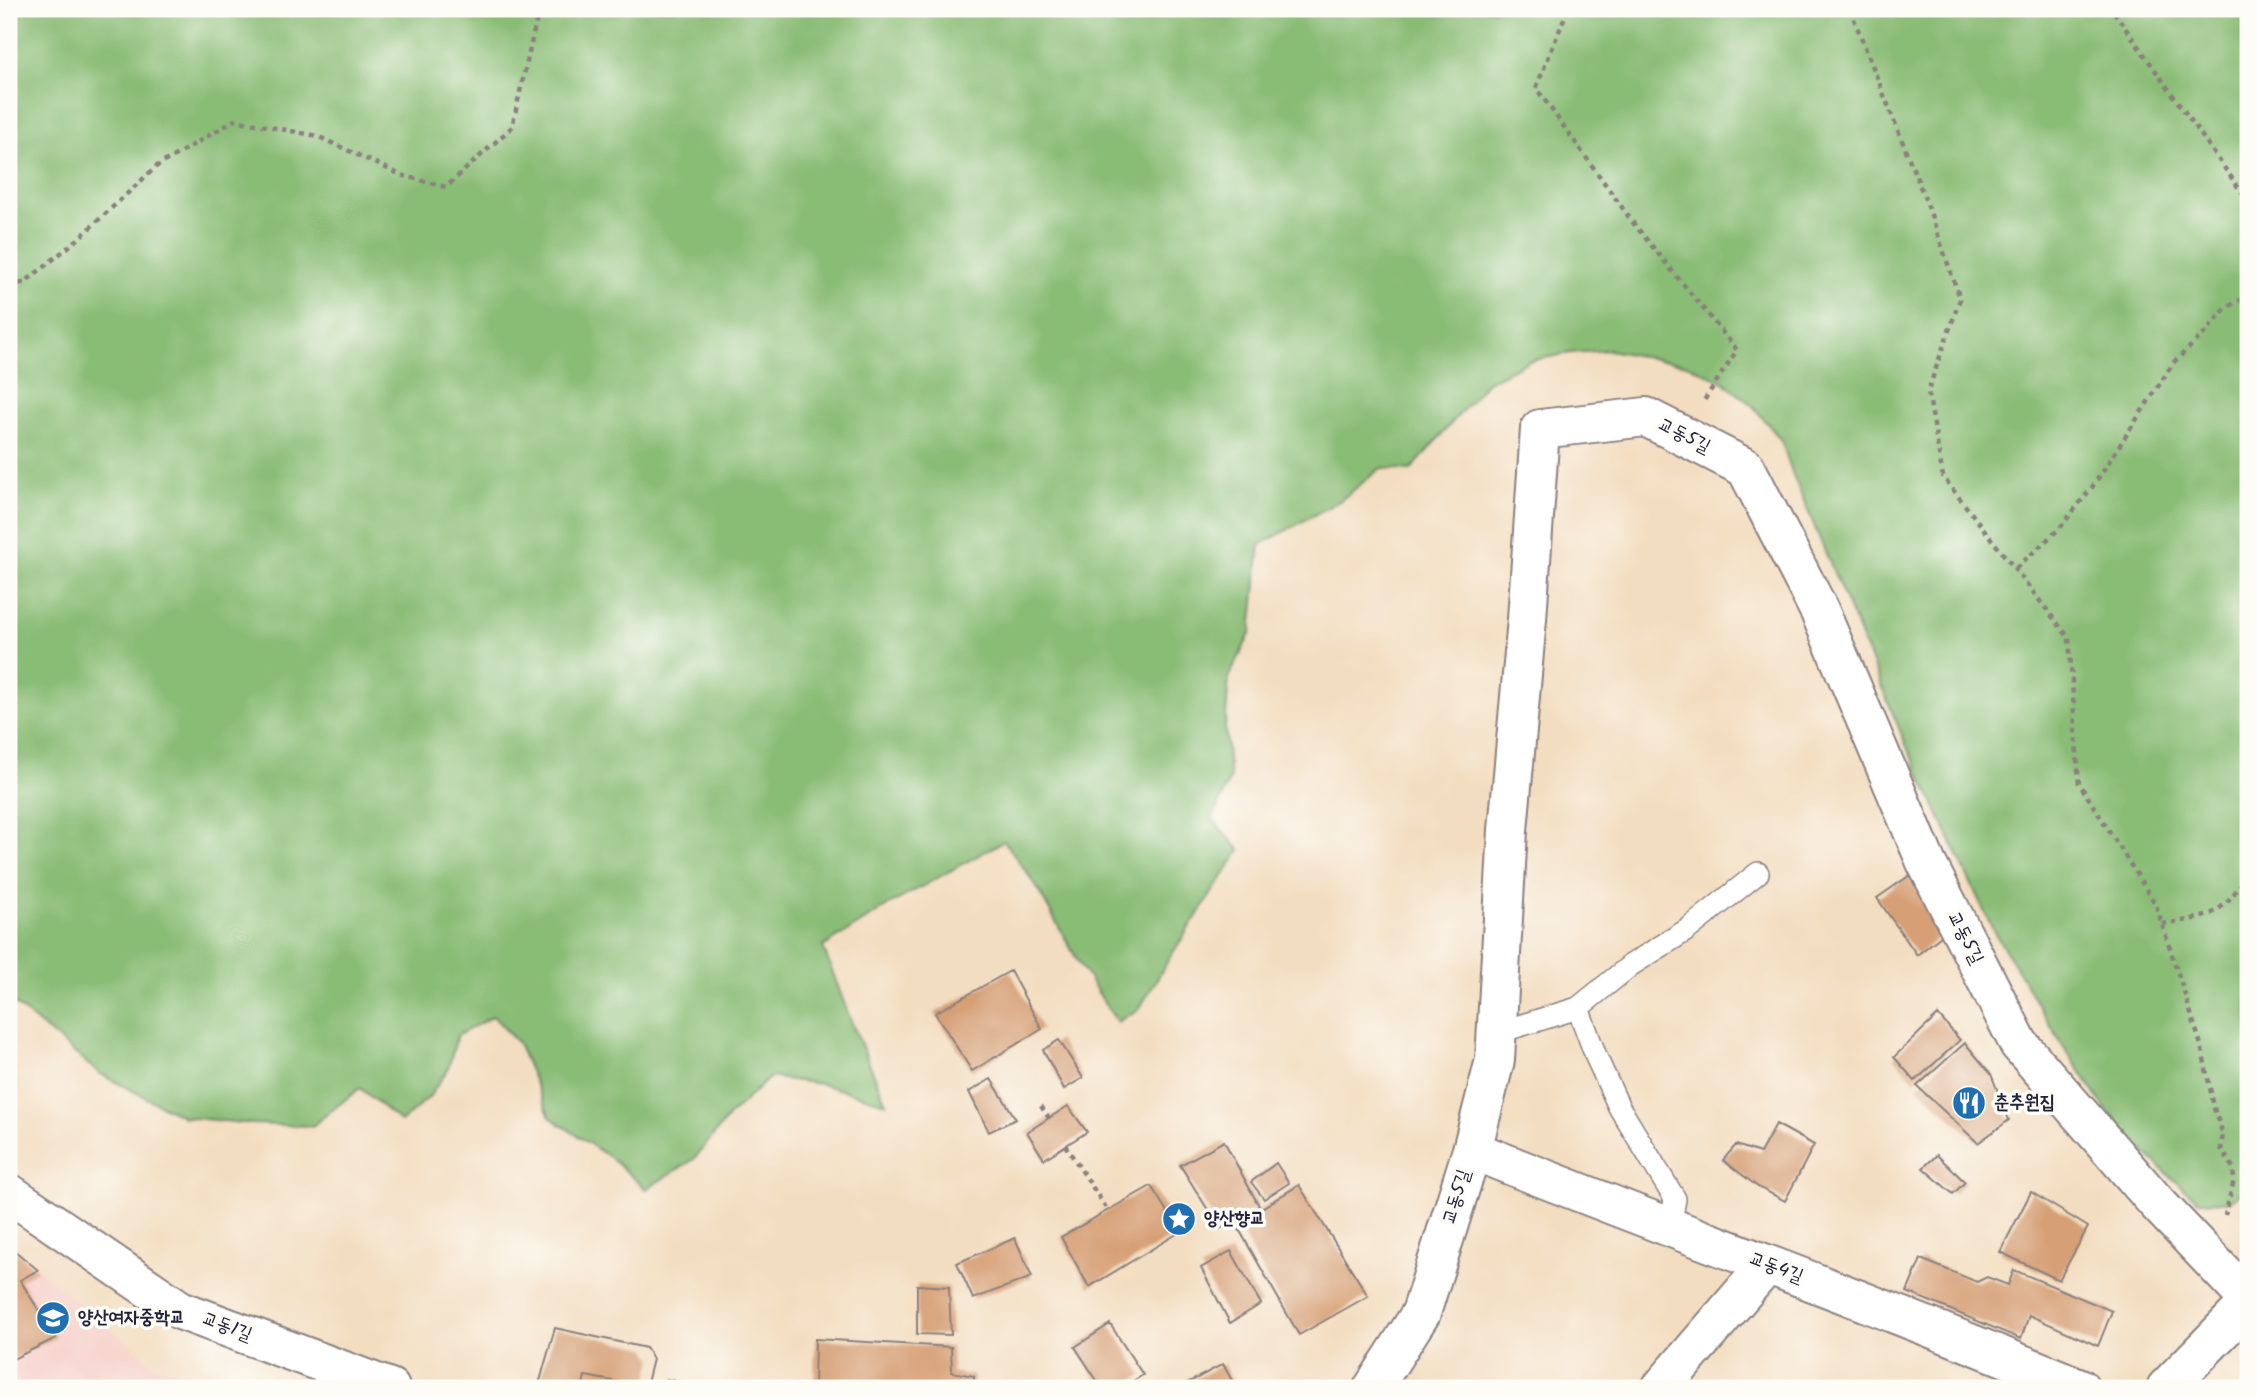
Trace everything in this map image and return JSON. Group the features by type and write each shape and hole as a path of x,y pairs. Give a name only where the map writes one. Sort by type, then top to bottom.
{"street":[{"name":"교동5길","path":"1373,1388 1421,1313 1472,1150 1494,1060 1508,830 1527,619 1540,429 1646,417 1746,468 1820,612 1926,862 2019,1044 2157,1203 2248,1302"},
{"name":"교동4길","path":"1472,1150 1939,1329 2080,1388"},
{"name":"교동1길","path":"9,1193 180,1310 390,1388"},
{"path":"1661,1388 1768,1265"},
{"path":"2166,1388 2248,1302"}],"lane":[{"path":"1496,1032 1578,1008 1631,965 1687,930 1758,873"},
{"path":"1578,1008 1619,1107 1675,1199 1670,1228"}],"path":[{"path":"9,284 24,283 77,240 157,166 236,120 317,136 401,175 446,187 512,127 539,9"},
{"path":"1568,9 1536,88 1634,224 1737,350 1681,435"},
{"path":"1850,9 1929,209 1960,299 1928,391 1943,477 2069,638 2079,783 2156,905 2201,1045 2215,1112 2223,1134 2221,1148 2233,1168 2234,1180 2225,1215"},
{"path":"2114,12 2248,201"},
{"path":"2016,568 2059,529 2093,486 2174,362 2205,333 2226,308 2248,296"},
{"path":"2162,924 2208,917 2228,903 2248,875"},
{"path":"1041,1106 1049,1118"},
{"path":"1065,1145 1108,1211"}],"shaded area":[{"name":"양산여자중학교","path":"9,1246 155,1366 255,1388 9,1388"}],"green space":[{"path":"9,9 2248,9 2248,1189 2228,1202 2198,1201 2139,1148 2105,1108 2065,1049 1993,930 1907,747 1793,475 1781,440 1753,406 1722,381 1688,365 1609,350 1571,353 1529,361 1487,382 1411,470 1381,468 1341,500 1260,545 1251,632 1229,677 1225,727 1230,778 1212,819 1240,850 1139,1009 1117,1022 1079,963 1035,884 1004,841 889,905 823,947 886,1103 821,1084 770,1077 729,1116 694,1159 646,1189 612,1159 550,1117 518,1043 493,1016 457,1036 448,1069 429,1097 401,1122 360,1088 312,1126 253,1124 184,1117 100,1074 9,999"}],"building":[{"path":"1909,876 1946,932 1917,955 1877,898"},
{"path":"1010,971 1042,1029 972,1071 935,1013"},
{"path":"1938,1015 1960,1040 1915,1081 1894,1057"},
{"path":"1059,1040 1083,1078 1064,1089 1043,1050"},
{"name":"춘추원집","path":"1965,1043 1991,1074 2009,1120 1978,1143 1917,1086"},
{"path":"991,1079 1016,1119 989,1132 969,1092"},
{"path":"1068,1106 1087,1132 1044,1159 1027,1132"},
{"path":"1776,1124 1814,1145 1785,1201 1758,1187 1723,1160 1736,1145 1760,1153"},
{"path":"1224,1141 1259,1206 1220,1229 1180,1165"},
{"path":"1937,1155 1965,1182 1953,1194 1923,1168"},
{"path":"1276,1163 1289,1183 1264,1199 1251,1182"},
{"path":"1299,1185 1368,1296 1299,1335 1236,1224"},
{"path":"1151,1186 1180,1232 1089,1287 1061,1237"},
{"path":"2031,1192 2088,1227 2059,1280 2000,1252"},
{"path":"1015,1238 1032,1277 973,1299 957,1263"},
{"path":"9,1246 38,1270 20,1280 56,1338 9,1361"},
{"path":"1231,1251 1261,1304 1230,1323 1201,1268"},
{"path":"1921,1259 1977,1282 1987,1277 2008,1285 2014,1270 2112,1311 2098,1346 2029,1315 2021,1339 1907,1292"},
{"path":"917,1285 949,1287 951,1335 917,1334"},
{"path":"1110,1324 1143,1375 1121,1388 1102,1388 1075,1347"},
{"path":"555,1328 646,1348 653,1359 646,1387 585,1376 583,1385 593,1388 538,1388"},
{"path":"815,1339 951,1347 952,1372 974,1376 974,1388 814,1388"},
{"path":"1223,1364 1236,1388 1177,1388 1195,1379"},
{"path":"666,1379 706,1387 706,1388 665,1388"}],"place":[{"name":"춘추원집","path":"1969,1103"},
{"name":"양산향교","path":"1179,1219"},
{"name":"양산여자중학교","path":"53,1318"}]}
